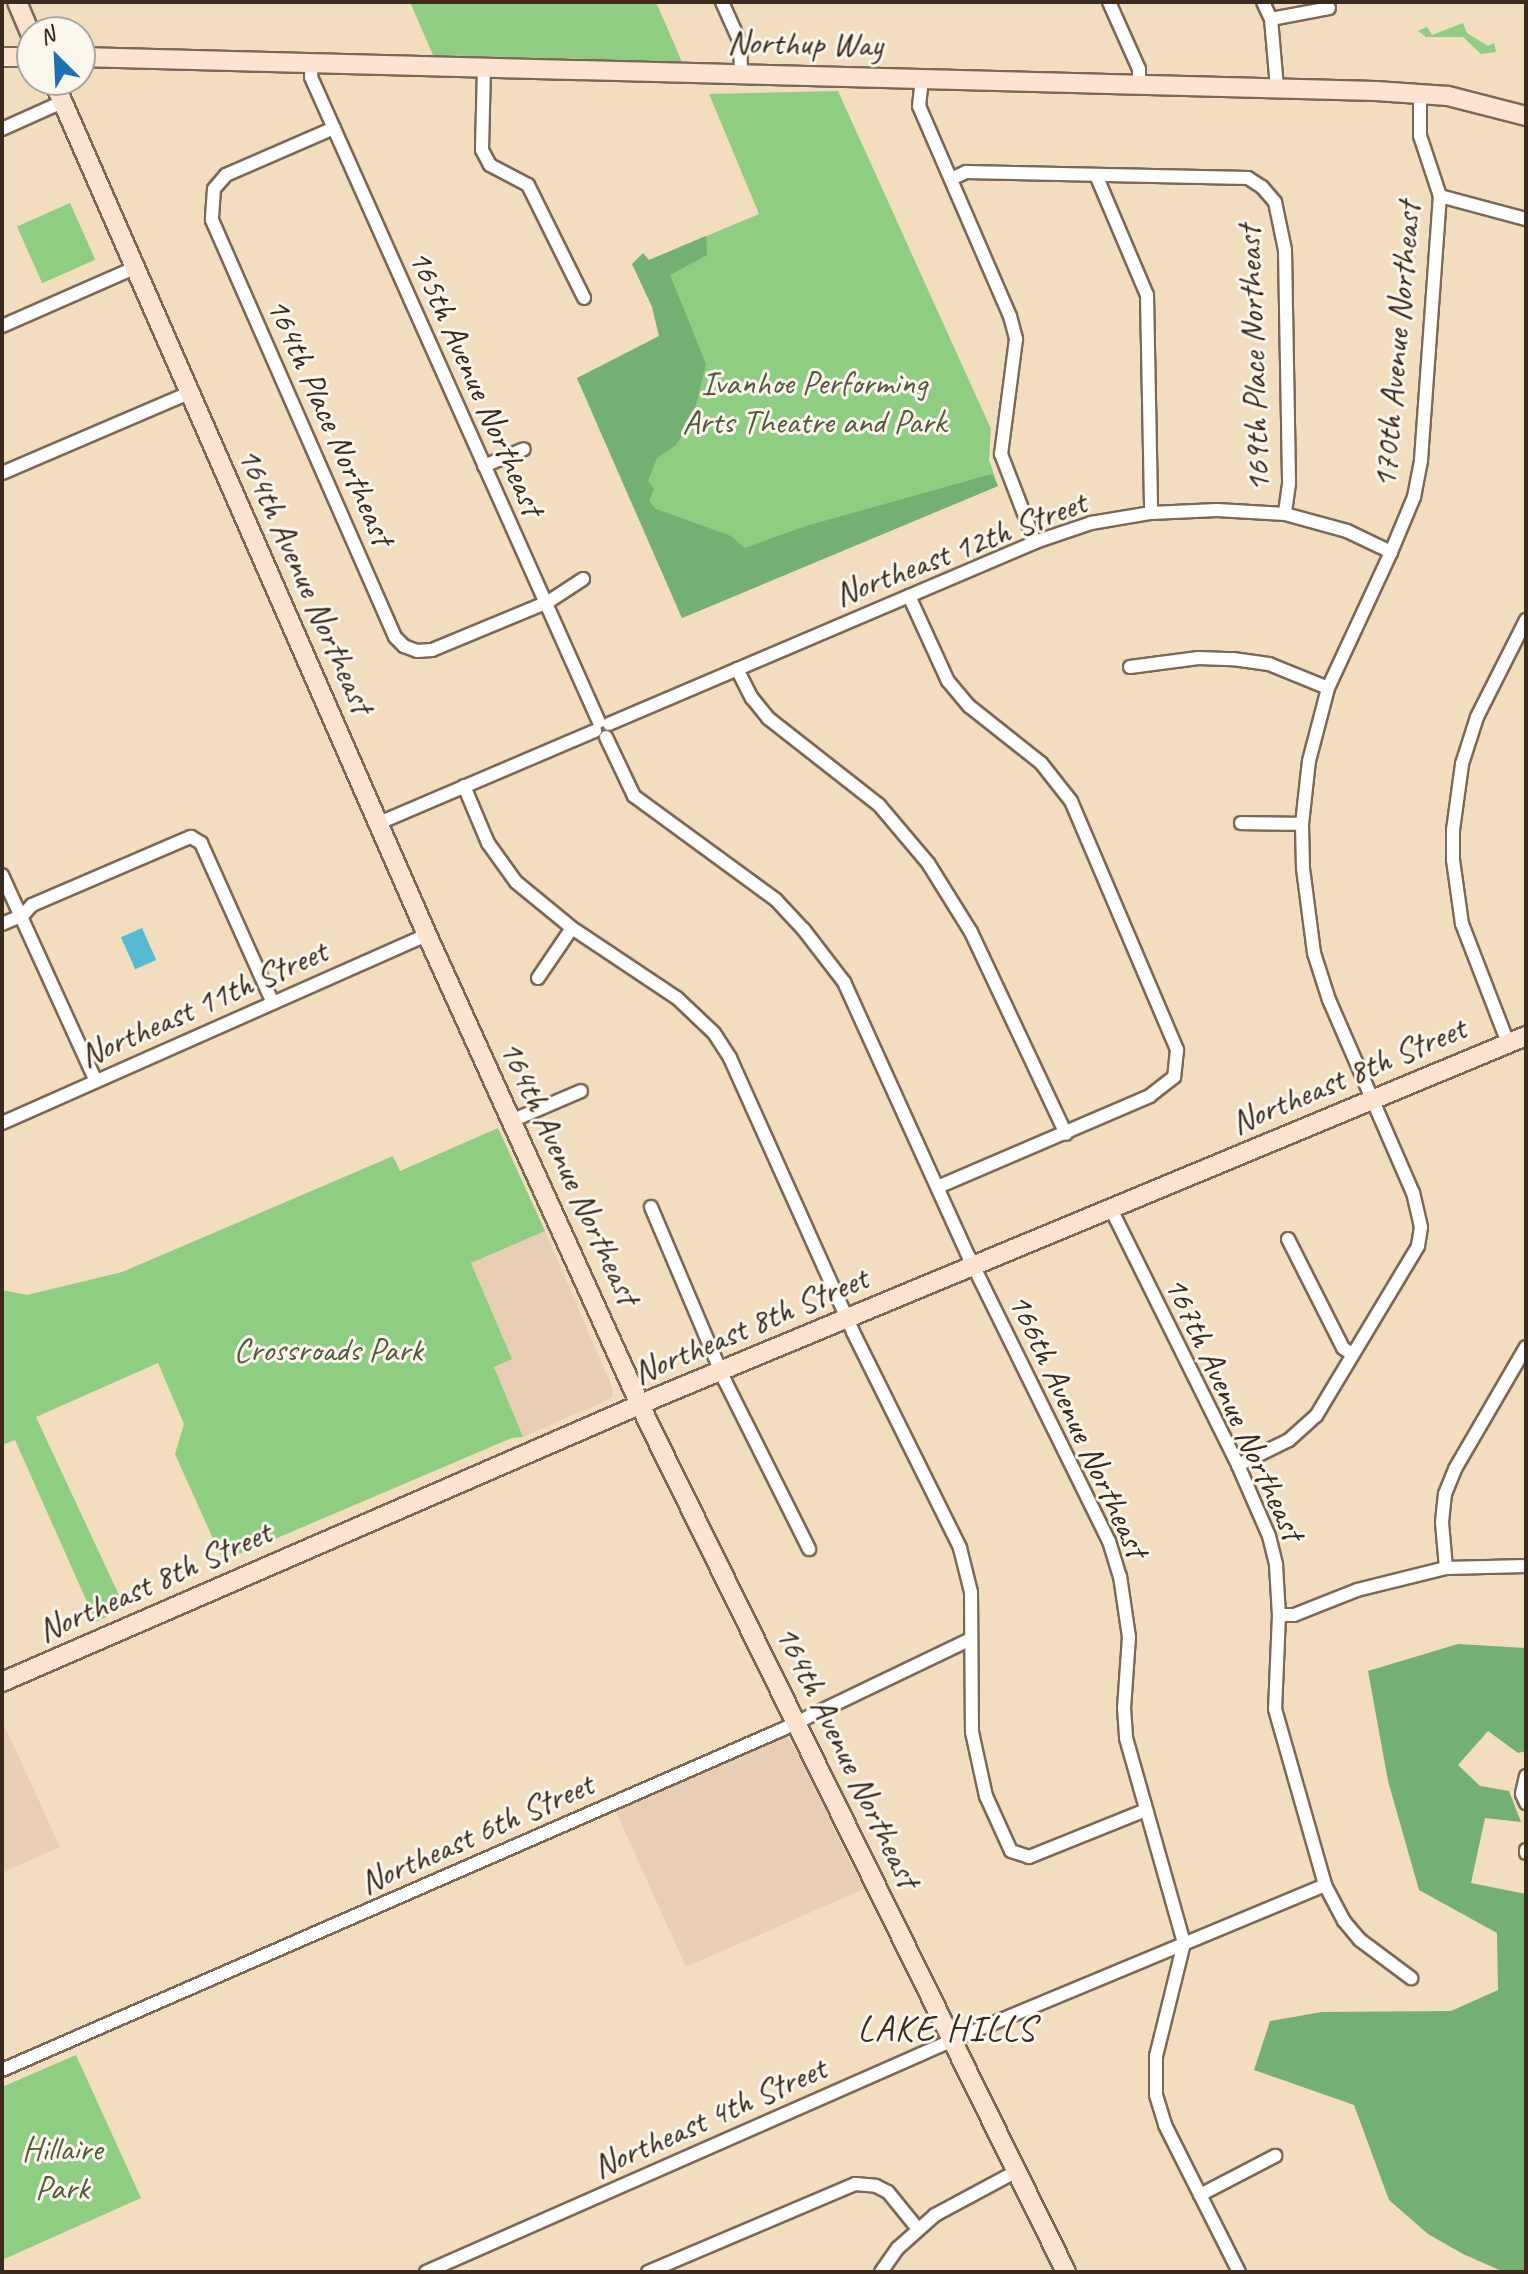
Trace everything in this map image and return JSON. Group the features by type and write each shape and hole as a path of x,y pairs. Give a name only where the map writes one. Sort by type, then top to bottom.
{"street":[{"path":"722,2 740,42 741,73"},
{"path":"1109,2 1139,69 1139,83"},
{"path":"1263,2 1271,19 1277,87"},
{"path":"1271,19 1329,8"},
{"name":"Northup Way","path":"96,57 1277,87 1448,96 1526,116"},
{"name":"165th Avenue Northeast","path":"312,62 311,77 634,796 776,900 828,958"},
{"path":"484,67 482,150 490,165 528,185 584,298"},
{"path":"922,78 919,106 1010,316 1016,339 1001,454 1035,542"},
{"name":"170th Avenue Northeast","path":"1352,1354 1418,1246 1421,1227 1413,1193 1329,1000 1314,953 1303,868 1302,824 1309,761 1328,688 1414,497 1421,460 1440,196 1420,136 1420,94"},
{"name":"164th Avenue Northeast","path":"60,96 427,935 640,1405 1066,2272"},
{"path":"2,129 62,102"},
{"name":"164th Place Northeast","path":"334,128 226,175 214,189 210,203 212,220 395,637 404,646 417,651 443,646 548,602"},
{"path":"951,179 966,172 1096,175 1147,295 1151,513"},
{"name":"169th Place Northeast","path":"1096,175 1248,178 1262,187 1275,202 1285,250 1289,484 1285,514"},
{"path":"1440,196 1526,219"},
{"path":"2,326 134,268"},
{"path":"2,473 189,393"},
{"path":"484,466 524,449"},
{"name":"Northeast 12th Street","path":"379,823 1035,542 1091,523 1151,513 1217,510 1285,514 1347,531 1391,552"},
{"path":"548,602 583,579"},
{"path":"909,596 948,681 969,706 1027,751 1063,788 1177,1050 1174,1077 1150,1096 938,1187"},
{"path":"1508,1043 1462,924 1453,860 1453,830 1462,764 1477,717 1526,620"},
{"path":"1130,667 1198,658 1233,659 1269,664 1328,688"},
{"path":"737,669 752,698 768,718 879,805 944,885 971,932 1066,1134"},
{"path":"464,786 501,864 532,897 572,928 677,998 714,1033 743,1084 847,1318 960,1548 971,1592 972,1732 981,1775 1011,1851 1029,1857 1146,1810"},
{"path":"1241,823 1302,824"},
{"path":"2,924 23,915 32,905 191,837 201,843 273,1003"},
{"path":"2,875 23,915 96,1081"},
{"path":"538,978 572,928"},
{"name":"Northeast 11th Street","path":"2,1123 427,935"},
{"name":"166th Avenue Northeast","path":"828,958 860,1011 974,1266 1109,1541 1120,1576 1129,1637 1124,1708 1126,1738 1184,1943"},
{"name":"Northeast 8th Street","path":"2,1682 721,1370 1526,1036"},
{"path":"511,1121 581,1091"},
{"path":"651,1207 721,1370 809,1549"},
{"name":"167th Avenue Northeast","path":"1111,1209 1238,1465 1269,1536 1276,1565 1279,1615 1275,1709 1325,1885 1344,1921 1360,1940 1411,1978"},
{"path":"1238,1465 1303,1431 1331,1394 1352,1354 1343,1348 1288,1239"},
{"path":"1446,1568 1442,1522 1445,1494 1455,1469 1526,1347"},
{"path":"1279,1615 1294,1615 1357,1590 1446,1568 1526,1566"},
{"name":"Northeast 6th Street","path":"2,2070 796,1723 969,1640"},
{"path":"1526,1776 1522,1794 1526,1803"},
{"name":"Northeast 4th Street","path":"428,2272 953,2040 1325,1885"},
{"path":"1184,1943 1156,2056 1155,2077 1160,2111 1239,2272"},
{"path":"1200,2195 1275,2156"},
{"path":"881,2272 918,2229 955,2202 1017,2171"},
{"path":"648,2272 664,2269 855,2184 876,2186 888,2192 918,2229"}],"shaded area":[{"path":"545,1231 613,1389 612,1398 523,1437 494,1367 512,1359 471,1263"},
{"path":"2,1720 60,1847 2,1873"},
{"path":"781,1730 794,1747 864,1889 686,1967 612,1803"}],"green space":[{"path":"410,2 656,2 682,62 433,55"},
{"path":"1463,23 1467,33 1488,46 1494,43 1496,52 1481,54 1463,37 1426,37 1418,31 1427,27 1432,35"},
{"name":"Ivanhoe Performing Arts Theatre and Park","path":"838,91 991,429 989,460 998,486 682,618 577,378 682,334 649,260 759,214 709,94"},
{"path":"70,203 95,260 42,283 17,227"},
{"path":"706,236 707,255 670,275 706,364 692,421 676,445 657,458 648,481 654,489 649,501 656,509 731,536 745,548 806,526 992,474 998,486 682,618 577,378 659,336 652,307 632,264 643,253 649,260"},
{"name":"Crossroads Park","path":"498,1128 545,1231 471,1263 512,1359 494,1367 523,1437 512,1438 223,1561 175,1454 184,1424 158,1363 36,1417 125,1608 96,1622 15,1440 2,1445 2,1290 27,1295 122,1272 393,1156 400,1171"},
{"path":"1458,1644 1526,1648 1526,1751 1518,1753 1488,1731 1458,1765 1480,1786 1509,1791 1521,1822 1485,1818 1471,1883 1526,1894 1526,2272 1504,2272 1463,2254 1428,2234 1389,2200 1354,2105 1254,2070 1270,2021 1322,2012 1451,2011 1498,1990 1497,1933 1419,1890 1388,1781 1368,1671"},
{"name":"Hillaire Park","path":"76,2055 141,2198 2,2260 2,2087"}],"water":[{"path":"142,928 156,960 135,969 121,937"}],"district":[{"name":"LAKE HILLS","path":"947,2029"}]}
